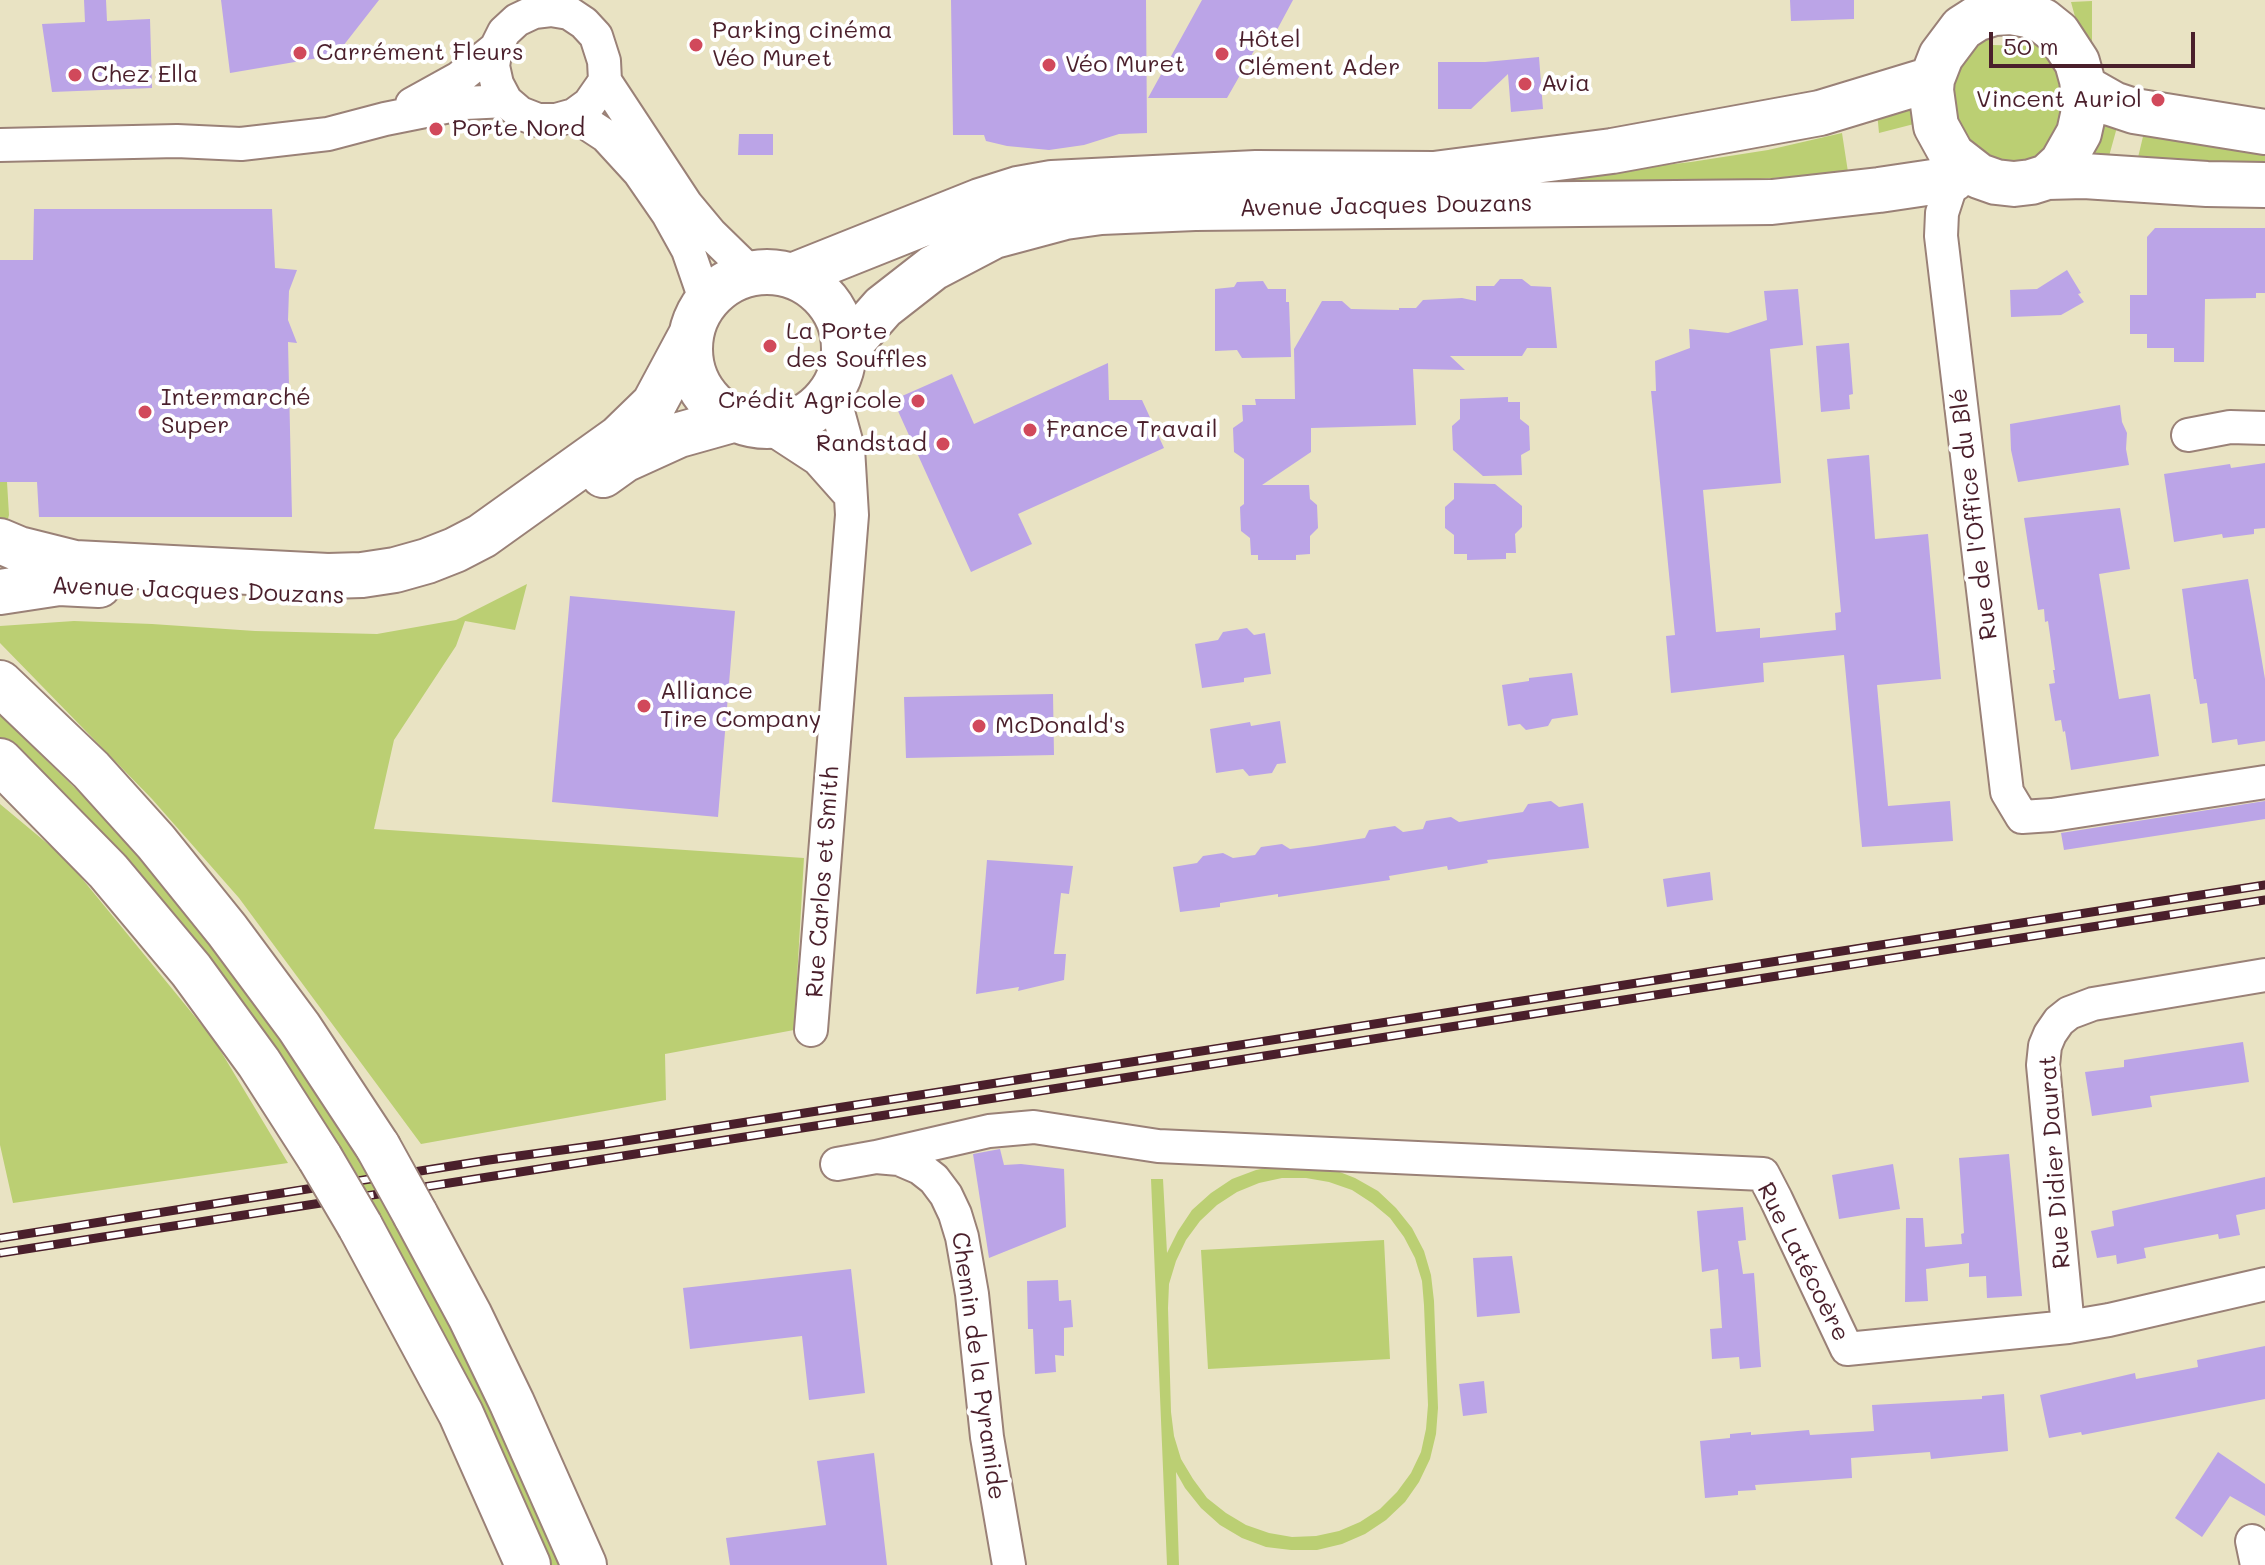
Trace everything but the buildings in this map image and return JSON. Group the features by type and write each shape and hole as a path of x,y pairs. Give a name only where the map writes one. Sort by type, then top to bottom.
{"main road":[{"path":"2047,177 2062,163 2079,133 2083,115 2083,87 2077,62 2058,16 2043,21 2011,12 1994,13 1962,28 1952,20 1932,79 1932,108 1936,126 1959,172 1996,182 2022,183 2047,177 2084,176 2265,185"},
{"name":"Avenue Jacques Douzans","path":"772,274 980,201 1040,185 1256,173 1434,174 1612,151 1820,113 1932,79"},
{"path":"2083,87 2113,104 2134,111 2265,132"},
{"name":"Avenue Jacques Douzans","path":"838,370 883,307 933,268 994,236 1065,217 1101,212 1195,208 1772,202 1879,190 1959,172"},
{"path":"772,274 807,283 820,292 838,318 843,334 838,370 825,401 812,413 796,421 753,423 725,414 711,403 700,388 690,353 699,318 719,288 734,279 772,274"},
{"name":"Avenue Jacques Douzans","path":"0,541 75,563 328,576 384,572 427,561 482,536 619,438 654,404 699,318"},
{"name":"Avenue Jacques Douzans","path":"0,592 59,583 335,598 394,591 425,583 477,561 624,460 679,435 753,423"},
{"path":"0,683 100,781 156,842 299,1027 378,1147 470,1316 584,1565"},
{"path":"0,761 108,871 191,970 259,1063 360,1226 461,1414 528,1565"}],"street":[{"path":"594,0 596,36 604,61 605,81 686,204 711,234 772,274"},
{"path":"596,36 569,13 538,6 504,32 496,48 493,66 497,84 506,101 520,113 538,120 556,120 574,115 589,104 605,81"},
{"path":"385,119 459,78 496,48"},
{"path":"0,145 177,141 241,144 328,134 465,103 506,101"},
{"path":"574,115 606,136 639,172 668,214 688,250 699,318"},
{"name":"Rue de l'Office du Blé","path":"1959,172 1942,213 1941,236 2007,792 2022,817 2265,782"},
{"name":"Rue Carlos et Smith","path":"811,1030 852,515 848,448 838,370"},
{"path":"753,423 818,459 850,495"},
{"path":"2188,435 2230,427 2265,428"},
{"name":"Rue Didier Daurat","path":"2068,1327 2043,1065 2050,1034 2069,1013 2093,1004 2265,975"},
{"name":"Rue Latécoère","path":"876,1157 989,1131 1034,1127 1158,1146 1763,1174 1847,1349 2068,1327 2265,1284"},
{"name":"Chemin de la Pyramide","path":"837,1164 876,1157 899,1159 920,1168 934,1179 955,1214 972,1294 987,1437 1009,1565"}],"green space":[{"path":"2092,1 2092,48 2077,24 2071,2"},
{"path":"1986,36 1993,45 2028,46 2036,39 2063,80 2063,127 2041,155 2028,163 2008,164 1986,159 1964,138 1953,111 1952,82 1965,56"},
{"path":"1914,105 1914,124 1879,133 1877,112"},
{"path":"2103,115 2119,120 2106,167 2090,156"},
{"path":"2146,124 2265,140 2265,178 2135,170"},
{"path":"1842,133 1848,172 1698,184 1537,185 1597,173 1768,150"},
{"path":"0,482 7,482 7,523 0,520"},
{"path":"527,584 515,630 465,621 456,646 394,740 374,829 804,858 794,1030 665,1054 666,1100 421,1144 239,898 152,799 0,643 0,626 74,621 377,634 456,620"},
{"path":"0,715 116,828 272,1021 403,1219 565,1565 547,1565 450,1352 385,1223 350,1162 258,1029 20,755 0,738"},
{"path":"0,804 66,859 214,1040 288,1163 13,1203 0,1145"},
{"path":"1281,1165 1332,1169 1378,1191 1412,1228 1424,1251 1431,1275 1438,1408 1436,1434 1430,1459 1405,1502 1365,1534 1317,1550 1266,1547 1242,1538 1220,1525 1201,1508 1176,1472 1179,1565 1167,1565 1151,1179 1163,1179 1167,1253 1192,1210 1232,1179","holes":["1282,1178 1306,1178 1352,1190 1390,1218 1404,1237 1422,1281 1428,1405 1421,1452 1411,1473 1380,1509 1339,1531 1292,1537 1246,1525 1226,1513 1207,1498 1181,1459 1171,1412 1168,1308 1169,1284 1176,1261 1200,1221 1237,1192 1259,1183"]},
{"path":"1384,1240 1390,1359 1208,1369 1201,1250"}],"railway":[{"path":"0,1238 2265,885"},
{"path":"0,1253 2265,900"}],"place":[{"name":"Parking cinéma Véo Muret","path":"696,45"},
{"name":"Carrément Fleurs","path":"300,53"},
{"name":"Hôtel Clément Ader","path":"1222,54"},
{"name":"Véo Muret","path":"1049,65"},
{"name":"Chez Ella","path":"75,75"},
{"name":"Avia","path":"1525,84"},
{"name":"Vincent Auriol","path":"2158,100"},
{"name":"Porte Nord","path":"436,129"},
{"name":"La Porte des Souffles","path":"770,346"},
{"name":"Crédit Agricole","path":"918,401"},
{"name":"Intermarché Super","path":"145,412"},
{"name":"France Travail","path":"1030,430"},
{"name":"Randstad","path":"943,444"},
{"name":"Alliance Tire Company","path":"644,706"},
{"name":"McDonald's","path":"979,726"}]}
